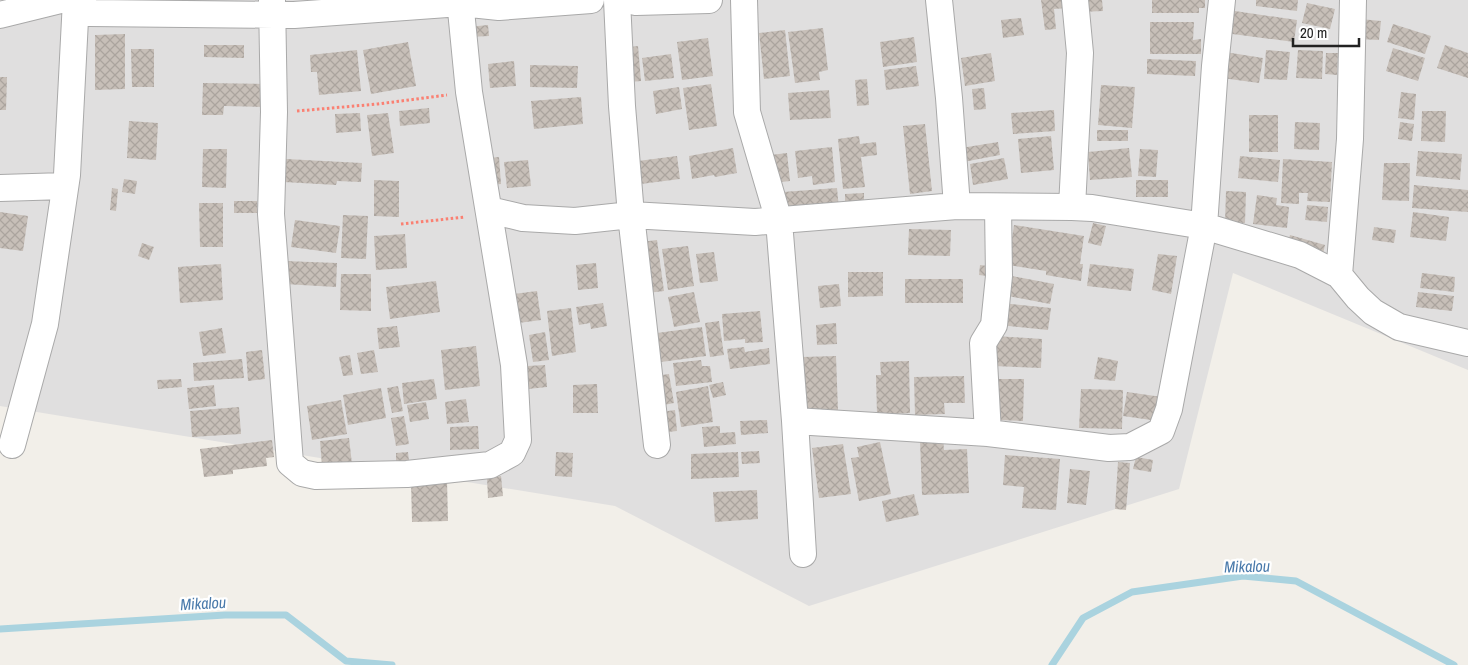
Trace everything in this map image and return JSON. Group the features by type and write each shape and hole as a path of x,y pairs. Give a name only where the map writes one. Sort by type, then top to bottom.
{"street":[{"path":"0,15 61,0"},
{"path":"78,0 90,13 272,7 294,15 460,2 499,7 591,0"},
{"path":"12,445 46,324 67,175 78,0"},
{"path":"617,0 622,106 631,215 657,445"},
{"path":"628,0 636,2 709,0"},
{"path":"744,0 747,112 780,221 803,554"},
{"path":"939,0 957,206"},
{"path":"1072,207 1080,53 1075,0"},
{"path":"795,421 988,433 1109,448 1130,447 1161,431 1169,409 1204,226 1215,66 1222,0"},
{"path":"1339,276 1350,139 1353,0"},
{"path":"272,7 274,112 271,214 290,463 302,473 316,476 417,473 490,465 512,453 518,440 514,366 469,92 460,2"},
{"path":"0,188 65,186"},
{"path":"489,210 523,218 575,221 631,215 755,222 957,206 1092,208 1204,226 1300,256 1339,276 1373,312 1399,328 1468,343"},
{"path":"988,433 983,343 994,326 1000,276 998,207"}],"path":[{"path":"274,112 378,104 469,92"},
{"path":"401,224 470,217 489,210"}],"shaded area":[{"path":"0,0 1468,0 1468,370 1233,273 1179,489 809,606 615,506 0,406"}],"building":[{"path":"1041,0 1065,0 1066,8 1054,9 1056,29 1045,30"},
{"path":"1081,0 1102,0 1103,11 1081,12"},
{"path":"1152,0 1205,0 1205,8 1199,8 1199,13 1152,13"},
{"path":"1256,0 1298,0 1297,11 1256,6"},
{"path":"1307,3 1335,9 1330,29 1302,23"},
{"path":"1228,10 1297,20 1294,42 1225,33"},
{"path":"1021,18 1024,35 1003,38 1001,20"},
{"path":"1360,19 1381,21 1379,40 1358,39"},
{"path":"1150,22 1194,22 1193,40 1201,39 1201,54 1150,54"},
{"path":"1393,24 1431,36 1425,54 1387,42"},
{"path":"488,25 489,36 469,37 468,27"},
{"path":"823,28 828,70 819,72 820,80 795,83 788,32"},
{"path":"785,30 790,76 764,79 759,33"},
{"path":"125,34 125,89 95,90 95,35"},
{"path":"914,37 917,62 883,67 880,42"},
{"path":"708,38 713,76 682,80 677,42"},
{"path":"408,42 416,86 371,94 363,50"},
{"path":"204,45 244,45 244,58 204,57"},
{"path":"1445,45 1468,53 1468,78 1437,68"},
{"path":"638,46 641,81 618,83 615,49"},
{"path":"1393,48 1425,58 1418,81 1386,71"},
{"path":"131,49 154,49 154,87 132,87"},
{"path":"357,50 361,91 319,95 317,72 311,72 310,55"},
{"path":"1266,50 1290,52 1287,80 1264,79"},
{"path":"1298,50 1323,51 1322,79 1296,78"},
{"path":"1225,52 1263,58 1259,83 1222,78"},
{"path":"991,53 995,81 965,86 961,58"},
{"path":"1326,53 1338,53 1337,75 1325,74"},
{"path":"671,54 674,78 645,81 642,58"},
{"path":"1147,59 1196,61 1195,76 1147,74"},
{"path":"514,61 516,86 490,88 488,64"},
{"path":"530,65 578,66 577,88 530,87"},
{"path":"916,66 919,86 886,90 884,70"},
{"path":"0,77 7,77 6,110 0,110"},
{"path":"867,79 869,105 857,106 855,80"},
{"path":"203,83 265,84 265,107 224,106 223,115 202,115"},
{"path":"711,84 717,126 689,130 683,88"},
{"path":"1101,85 1135,87 1132,128 1098,125"},
{"path":"679,87 682,109 656,114 653,91"},
{"path":"984,88 986,109 974,110 972,89"},
{"path":"829,90 831,118 790,120 788,93"},
{"path":"1401,92 1416,94 1414,120 1398,118"},
{"path":"581,97 583,124 534,129 531,101"},
{"path":"429,108 430,123 400,126 399,111"},
{"path":"1054,110 1055,131 1013,134 1011,113"},
{"path":"1422,111 1446,111 1445,142 1421,141"},
{"path":"360,113 361,131 336,133 335,114"},
{"path":"388,113 394,153 372,156 367,115"},
{"path":"1249,115 1278,115 1278,152 1249,152"},
{"path":"129,121 158,123 156,160 127,158"},
{"path":"1295,122 1320,123 1319,150 1294,149"},
{"path":"1400,122 1414,124 1412,141 1398,139"},
{"path":"925,124 932,191 910,194 903,126"},
{"path":"1097,130 1128,130 1128,141 1097,141"},
{"path":"859,136 860,144 876,142 877,155 861,157 865,187 843,189 838,139"},
{"path":"1051,136 1054,170 1021,173 1018,139"},
{"path":"998,142 1000,155 963,162 961,148"},
{"path":"832,147 835,182 813,185 812,176 798,178 795,151"},
{"path":"733,148 737,173 692,179 689,156"},
{"path":"1129,148 1132,177 1090,180 1088,152"},
{"path":"203,149 227,149 226,188 202,187"},
{"path":"1140,149 1158,150 1156,177 1138,176"},
{"path":"1418,151 1462,154 1460,180 1416,176"},
{"path":"787,153 790,181 773,183 771,155"},
{"path":"677,156 680,179 633,185 630,162"},
{"path":"1240,156 1280,160 1278,182 1238,178"},
{"path":"499,157 501,184 481,186 478,159"},
{"path":"1004,158 1008,179 973,185 970,164"},
{"path":"286,159 362,163 361,182 337,181 336,185 284,182"},
{"path":"1283,159 1332,162 1330,202 1307,201 1308,193 1299,193 1299,204 1281,203"},
{"path":"528,160 531,186 507,188 504,162"},
{"path":"1384,163 1410,163 1409,201 1382,200"},
{"path":"124,179 137,181 135,194 122,192"},
{"path":"374,180 399,181 399,217 374,216"},
{"path":"1136,180 1168,180 1168,197 1136,197"},
{"path":"1414,185 1468,190 1468,212 1412,208"},
{"path":"112,188 118,189 116,211 110,210"},
{"path":"837,188 839,209 785,214 783,192"},
{"path":"1226,191 1246,192 1245,223 1225,222"},
{"path":"864,193 864,204 845,205 845,194"},
{"path":"1257,195 1277,198 1276,205 1289,207 1287,228 1253,224"},
{"path":"234,201 257,201 257,213 234,213"},
{"path":"199,203 223,203 223,247 200,247"},
{"path":"1307,205 1328,207 1327,222 1305,220"},
{"path":"0,212 28,216 23,251 0,248"},
{"path":"1413,212 1449,217 1446,241 1410,237"},
{"path":"343,215 368,216 366,259 341,258"},
{"path":"295,220 340,226 336,253 291,247"},
{"path":"1093,223 1106,226 1101,246 1088,243"},
{"path":"1014,225 1084,236 1080,264 1083,264 1081,281 1046,275 1046,271 1008,265"},
{"path":"1374,227 1396,230 1394,243 1372,240"},
{"path":"909,229 951,230 950,256 908,255"},
{"path":"405,234 407,268 376,270 374,236"},
{"path":"1290,235 1325,245 1322,258 1286,248"},
{"path":"657,240 664,291 639,294 633,243"},
{"path":"142,243 154,247 149,260 138,256"},
{"path":"688,246 694,286 668,290 662,249"},
{"path":"714,252 718,281 700,283 696,254"},
{"path":"1158,254 1177,256 1171,294 1152,290"},
{"path":"285,261 337,263 336,287 284,284"},
{"path":"596,263 598,288 578,290 576,265"},
{"path":"221,264 223,300 180,303 178,267"},
{"path":"1090,264 1134,269 1131,291 1087,286"},
{"path":"980,265 997,267 995,277 979,275"},
{"path":"848,272 883,272 883,296 848,297"},
{"path":"1422,273 1455,277 1454,292 1420,288"},
{"path":"341,274 371,274 371,311 340,310"},
{"path":"1012,276 1054,284 1050,304 1008,296"},
{"path":"905,279 963,279 963,303 905,303"},
{"path":"436,281 440,312 390,319 386,287"},
{"path":"839,284 841,306 820,308 818,286"},
{"path":"537,291 541,320 511,324 507,295"},
{"path":"694,292 700,322 674,327 668,297"},
{"path":"1418,292 1454,296 1452,311 1416,307"},
{"path":"603,303 607,326 591,329 590,323 579,325 576,307"},
{"path":"1002,303 1051,308 1048,330 1000,325"},
{"path":"571,308 576,352 552,356 547,311"},
{"path":"760,311 763,342 745,343 745,339 724,341 722,314"},
{"path":"719,321 724,355 710,357 705,323"},
{"path":"836,323 837,344 817,345 816,325"},
{"path":"397,326 400,347 379,349 377,328"},
{"path":"702,327 706,356 661,362 657,333"},
{"path":"222,328 226,353 203,356 199,332"},
{"path":"545,332 549,360 533,362 529,335"},
{"path":"995,336 1042,339 1041,368 993,366"},
{"path":"476,346 480,386 445,390 441,350"},
{"path":"744,347 745,352 769,348 770,364 730,369 727,349"},
{"path":"262,350 265,379 248,381 246,352"},
{"path":"374,350 378,372 361,374 357,353"},
{"path":"350,355 353,375 343,376 339,357"},
{"path":"836,356 838,411 805,412 803,357"},
{"path":"1098,357 1118,361 1115,381 1094,379"},
{"path":"242,359 244,378 194,381 193,363"},
{"path":"701,360 702,366 710,366 712,382 676,386 673,363"},
{"path":"909,361 910,413 877,415 876,375 881,375 880,362"},
{"path":"545,365 547,387 528,389 527,366"},
{"path":"669,374 674,403 654,407 649,377"},
{"path":"964,376 965,403 944,403 945,414 915,415 914,377"},
{"path":"181,379 182,387 158,389 157,380"},
{"path":"434,379 437,399 404,404 402,383"},
{"path":"999,379 1024,379 1023,421 998,420"},
{"path":"723,382 726,395 713,398 709,385"},
{"path":"597,384 598,413 573,413 573,385"},
{"path":"214,385 216,406 189,409 187,388"},
{"path":"398,386 403,411 392,413 387,388"},
{"path":"708,386 713,422 681,427 676,392"},
{"path":"381,388 386,418 348,425 343,395"},
{"path":"1081,389 1123,390 1122,429 1079,428"},
{"path":"1127,392 1162,397 1158,421 1123,416"},
{"path":"466,399 469,422 447,424 445,402"},
{"path":"341,400 347,434 312,440 307,406"},
{"path":"426,402 429,419 410,422 407,405"},
{"path":"239,407 241,434 192,437 190,411"},
{"path":"675,410 677,431 650,434 647,414"},
{"path":"404,416 409,444 396,446 391,418"},
{"path":"767,420 768,433 741,435 740,421"},
{"path":"478,426 479,449 450,450 450,427"},
{"path":"720,426 720,433 735,432 736,444 704,447 702,427"},
{"path":"349,438 352,464 322,466 320,441"},
{"path":"943,439 944,450 967,449 969,493 922,495 920,440"},
{"path":"272,440 274,457 266,458 267,466 233,470 233,474 204,477 200,449"},
{"path":"880,442 891,494 859,501 851,458 859,457 857,447"},
{"path":"843,444 851,494 819,498 812,448"},
{"path":"759,451 760,463 742,464 741,452"},
{"path":"408,452 409,461 396,462 396,453"},
{"path":"556,452 573,453 572,477 555,476"},
{"path":"738,452 739,477 691,479 691,454"},
{"path":"1005,455 1060,459 1056,510 1022,508 1024,487 1003,485"},
{"path":"1136,457 1153,460 1151,472 1133,469"},
{"path":"1118,462 1130,463 1126,510 1115,509"},
{"path":"1070,469 1090,471 1086,505 1067,503"},
{"path":"501,476 503,496 488,498 487,478"},
{"path":"447,480 448,521 412,522 411,481"},
{"path":"757,490 758,519 715,522 713,492"},
{"path":"914,494 919,515 886,522 882,501"}],"waterway":[{"name":"Mikalou","path":"1052,665 1083,618 1132,592 1243,576 1296,581 1454,665"},
{"name":"Mikalou","path":"0,629 225,615 286,615 346,661 392,665"}]}
